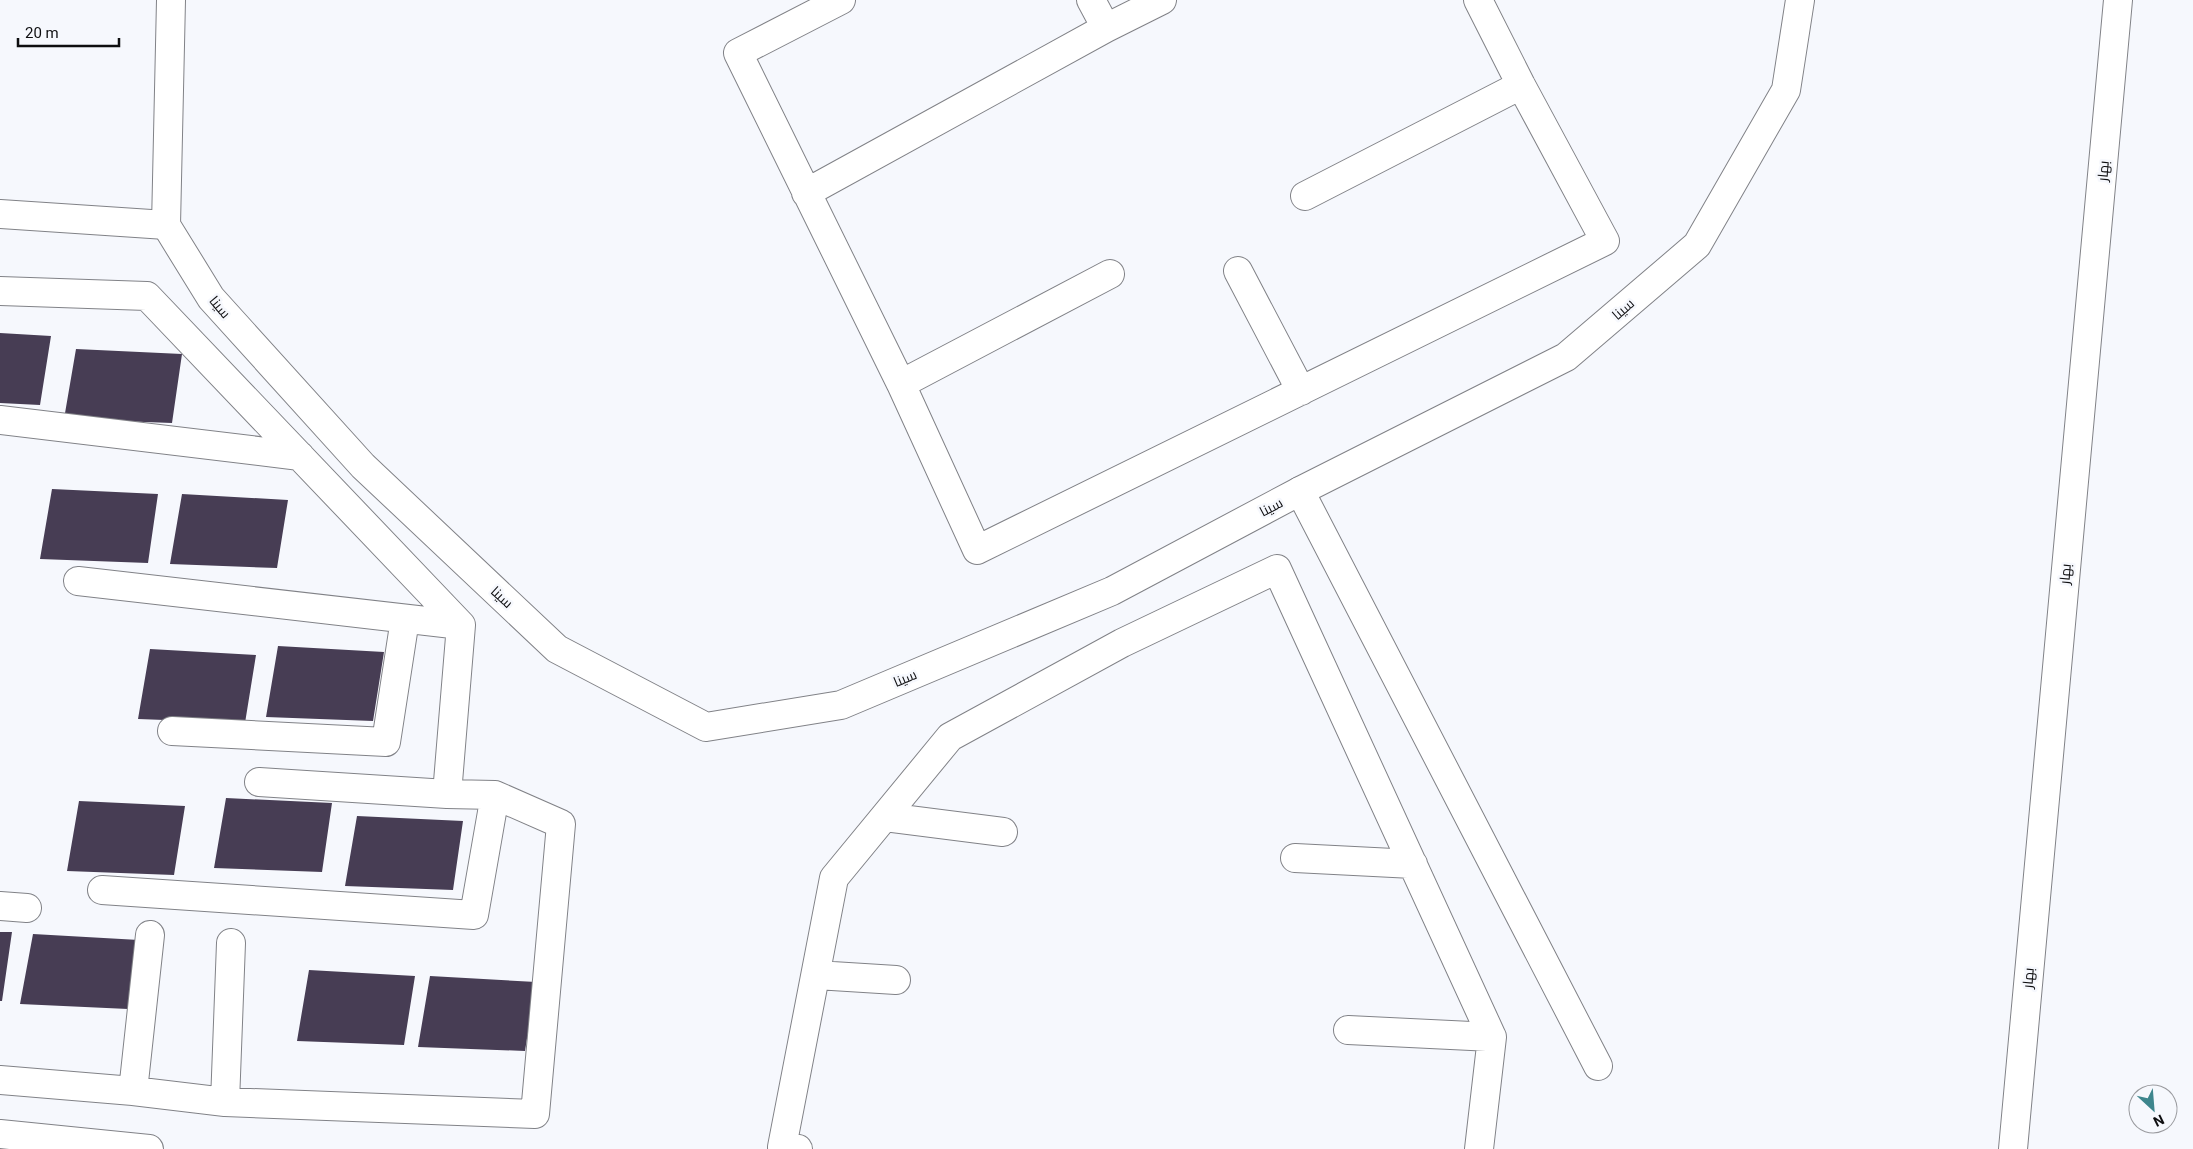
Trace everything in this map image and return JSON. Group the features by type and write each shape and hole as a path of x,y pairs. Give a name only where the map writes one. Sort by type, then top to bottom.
{"street":[{"path":"0,214 166,225 171,0"},
{"path":"841,0 738,53 901,384 977,550 1605,242 1478,0"},
{"path":"1091,0 1106,28"},
{"path":"806,193 1106,28 1162,0"},
{"name":"سینا","path":"166,225 211,298 363,466 557,649 706,727 841,705 1112,591 1300,491 1566,357 1697,245 1786,90 1800,0"},
{"name":"بهار","path":"2012,1149 2118,0"},
{"path":"1305,196 1521,85"},
{"path":"1238,271 1301,391"},
{"path":"901,384 1110,274"},
{"path":"0,291 148,296 461,625 448,794"},
{"path":"0,420 300,456"},
{"path":"1300,491 1598,1066"},
{"path":"798,1149 782,1147 834,878 884,817 950,737 1122,643 1276,569 1492,1037 1479,1149"},
{"path":"78,581 461,625"},
{"path":"172,731 386,742 405,619"},
{"path":"0,1080 133,1091 225,1102 535,1114 561,824 495,795 448,794 259,782"},
{"path":"102,890 474,915 495,795"},
{"path":"884,817 1003,832"},
{"path":"1295,858 1413,864"},
{"path":"0,906 27,908"},
{"path":"133,1091 150,935"},
{"path":"225,1102 231,943"},
{"path":"816,975 896,980"},
{"path":"1348,1030 1492,1037"},
{"path":"0,1134 149,1149"}],"building":[{"path":"0,333 51,336 40,405 0,403"},
{"path":"76,349 182,354 172,423 64,419"},
{"path":"52,489 158,494 148,563 40,559"},
{"path":"182,494 288,500 277,568 170,564"},
{"path":"278,646 384,652 373,721 266,717"},
{"path":"150,649 256,655 245,723 138,719"},
{"path":"226,798 332,803 322,872 214,868"},
{"path":"79,801 185,806 174,875 67,871"},
{"path":"357,816 463,821 453,890 345,886"},
{"path":"0,932 12,932 2,1001 0,1001"},
{"path":"33,934 139,940 128,1009 20,1004"},
{"path":"309,970 415,976 404,1045 297,1041"},
{"path":"430,976 536,982 525,1051 418,1047"}]}
